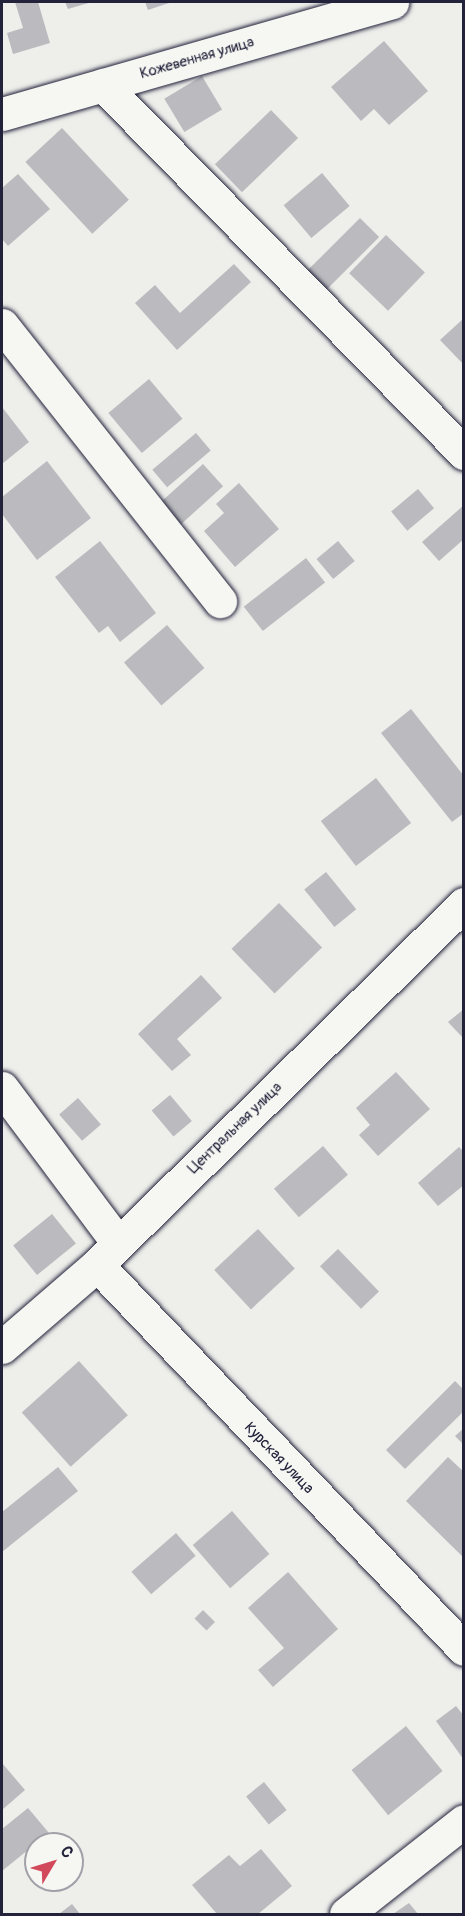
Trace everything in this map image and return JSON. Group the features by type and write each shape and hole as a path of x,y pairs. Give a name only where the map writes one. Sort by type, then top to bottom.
{"street":[{"name":"Кожевенная улица","path":"2,114 392,2"},
{"path":"103,85 464,453"},
{"path":"2,325 220,601"},
{"name":"Центральная улица","path":"2,1347 107,1254 464,904"},
{"name":"Курская улица","path":"2,1088 107,1254 464,1649"},
{"path":"346,1914 464,1821"}],"building":[{"path":"15,2 38,2 50,43 13,54 7,33 23,28"},
{"path":"65,2 92,2 68,9"},
{"path":"145,2 172,2 148,10"},
{"path":"384,41 428,91 389,125 374,109 361,121 331,87"},
{"path":"202,76 222,109 184,132 164,99"},
{"path":"271,110 298,138 242,192 215,164"},
{"path":"62,128 129,200 92,234 25,162"},
{"path":"322,173 350,206 311,238 284,205"},
{"path":"18,174 50,209 8,246 2,239 2,188"},
{"path":"360,218 379,237 323,293 304,274"},
{"path":"386,235 425,273 388,311 349,273"},
{"path":"234,264 251,282 177,350 135,303 155,285 180,313"},
{"path":"464,318 464,365 440,340"},
{"path":"149,379 182,419 142,453 108,413"},
{"path":"2,407 29,442 2,464"},
{"path":"196,433 211,451 167,487 152,470"},
{"path":"47,461 91,518 37,560 2,514 2,497"},
{"path":"203,464 223,486 178,526 158,504"},
{"path":"239,483 279,529 235,567 204,531 224,513 216,504"},
{"path":"418,489 434,508 407,531 391,511"},
{"path":"464,505 464,539 439,561 422,542"},
{"path":"100,541 156,613 120,642 108,626 99,633 55,577"},
{"path":"338,541 355,561 333,579 317,559"},
{"path":"306,558 325,582 263,631 244,607"},
{"path":"167,625 204,668 161,705 124,662"},
{"path":"411,709 464,776 464,813 452,822 381,733"},
{"path":"376,778 411,823 356,866 321,821"},
{"path":"326,872 356,909 334,927 304,890"},
{"path":"279,903 322,948 275,993 232,949"},
{"path":"201,975 222,998 177,1039 191,1055 172,1071 138,1034"},
{"path":"464,1009 464,1039 448,1022"},
{"path":"396,1072 430,1109 378,1156 359,1135 370,1125 356,1108"},
{"path":"170,1095 192,1121 173,1136 152,1110"},
{"path":"78,1098 101,1124 82,1141 59,1114"},
{"path":"323,1146 348,1175 299,1217 274,1189"},
{"path":"459,1147 464,1152 464,1185 438,1206 418,1183"},
{"path":"52,1214 76,1244 37,1275 13,1245"},
{"path":"258,1229 295,1268 251,1309 214,1270"},
{"path":"338,1249 379,1291 361,1309 320,1266"},
{"path":"79,1361 128,1415 71,1467 22,1413"},
{"path":"455,1381 464,1390 464,1411 405,1469 386,1450"},
{"path":"464,1428 464,1445 455,1436"},
{"path":"448,1457 464,1472 464,1558 406,1501"},
{"path":"58,1467 78,1491 2,1552 2,1512"},
{"path":"232,1511 269,1554 230,1588 193,1545"},
{"path":"176,1533 196,1556 151,1594 131,1572"},
{"path":"288,1572 338,1629 273,1687 258,1670 284,1648 248,1608"},
{"path":"203,1610 215,1622 207,1631 195,1618"},
{"path":"456,1706 464,1716 464,1760 436,1721"},
{"path":"406,1726 443,1771 388,1815 352,1770"},
{"path":"2,1763 25,1790 2,1810"},
{"path":"264,1782 287,1810 269,1824 246,1796"},
{"path":"28,1808 48,1832 24,1832 24,1853 2,1871 2,1829"},
{"path":"261,1849 292,1886 258,1914 217,1914 192,1885 229,1855 240,1866"},
{"path":"409,1903 418,1914 393,1914"},
{"path":"72,1904 80,1914 59,1914"}]}
